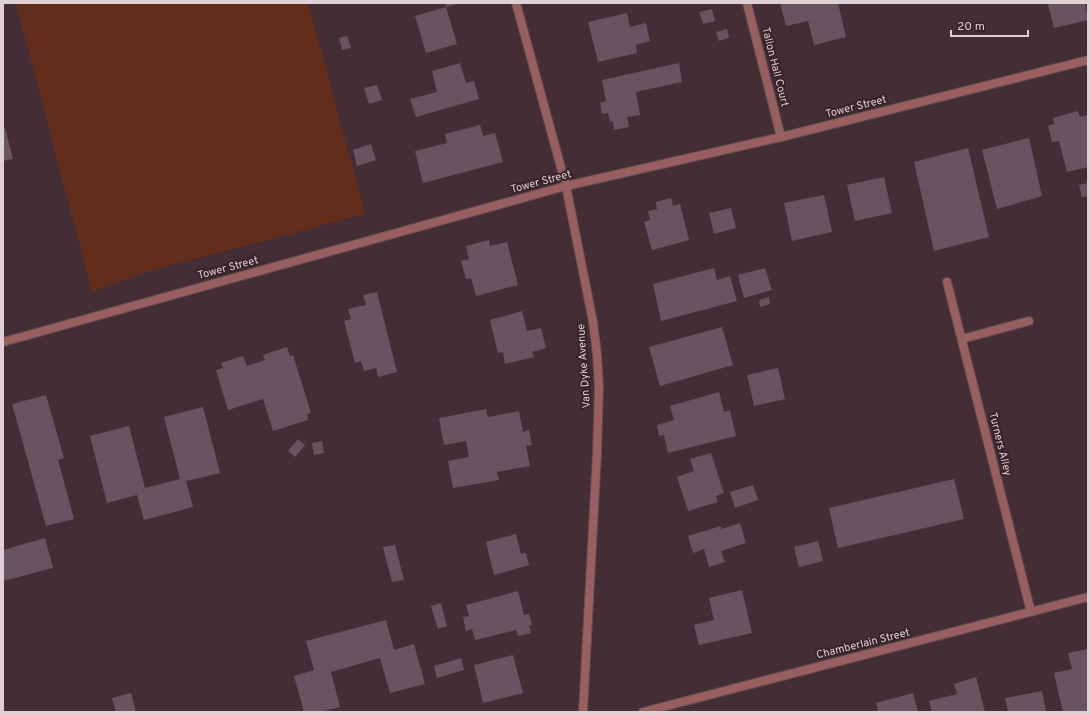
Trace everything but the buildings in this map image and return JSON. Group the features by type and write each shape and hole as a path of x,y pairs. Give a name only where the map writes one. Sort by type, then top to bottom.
{"street":[{"name":"Van Dyke Avenue","path":"516,3 566,186 593,322 599,386 598,453 583,712"},
{"name":"Tallon Hall Court","path":"748,3 781,137"},
{"name":"Tower Street","path":"3,342 566,186 781,137 1088,60"},
{"name":"Turners Alley","path":"947,282 1031,612"},
{"path":"962,339 1029,321"},
{"name":"Chamberlain Street","path":"644,712 1088,597"}],"shaded area":[{"path":"16,3 308,3 365,214 138,274 92,292"}]}
